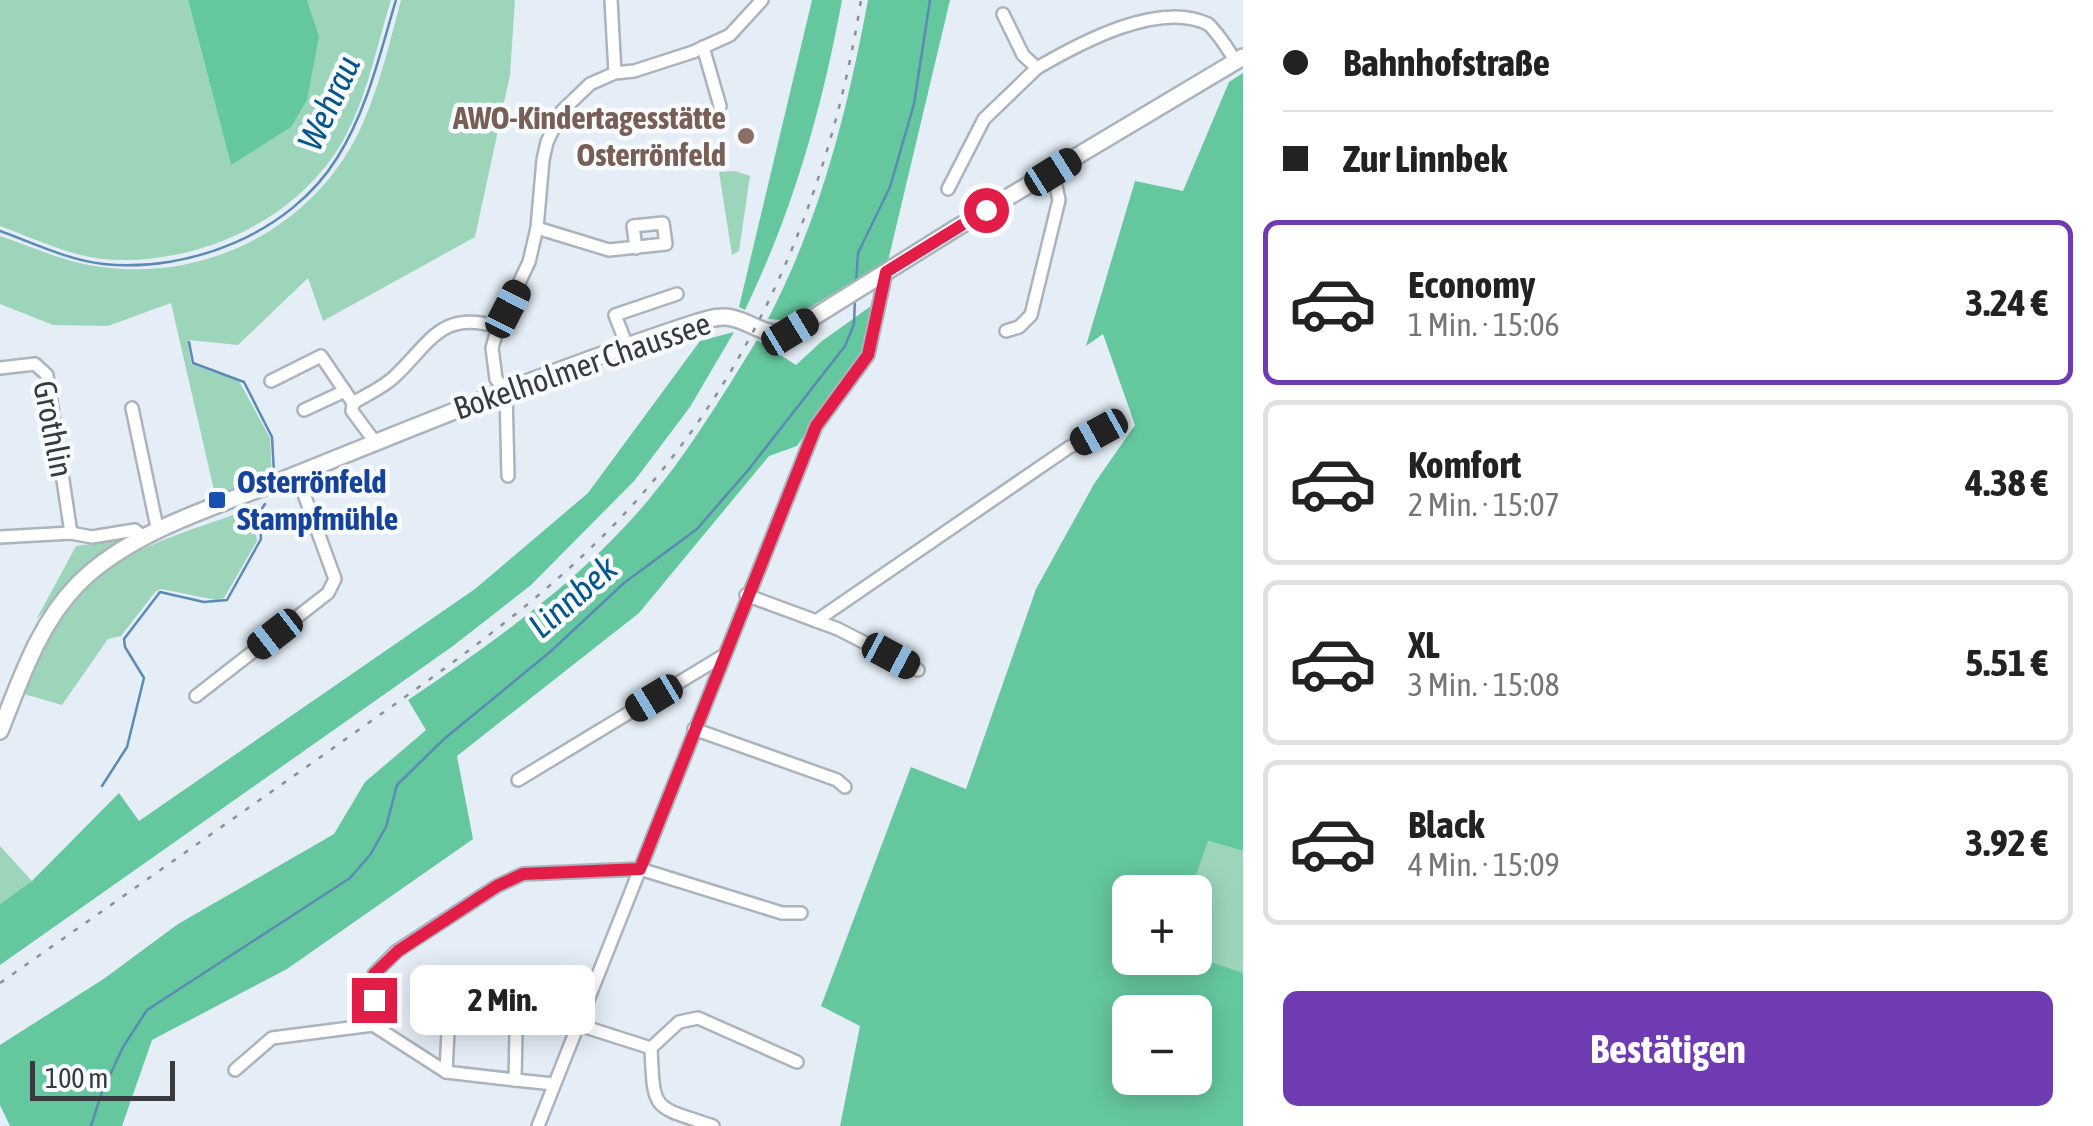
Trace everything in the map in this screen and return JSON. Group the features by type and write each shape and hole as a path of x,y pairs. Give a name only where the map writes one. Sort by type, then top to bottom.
{"main road":[{"path":"886,272 1240,60"},
{"name":"Bokelholmer Chaussee","path":"0,731 31,654 58,608 91,572 156,532 506,391 719,316 767,333 790,332 886,272"}],"street":[{"path":"611,0 615,73"},
{"path":"508,476 506,391 496,378 492,348 528,262 537,228 547,142 562,111 590,84 703,48 730,35 762,0"},
{"path":"948,189 984,120 1037,68 1110,25 1148,11 1180,10 1211,26 1240,60"},
{"path":"1003,14 1024,55 1037,68"},
{"path":"703,48 720,106"},
{"path":"1006,331 1019,327 1031,315 1059,200 1053,172"},
{"path":"537,228 609,250 636,248"},
{"path":"538,1126 816,426 868,355 886,272"},
{"path":"627,346 615,315 677,294"},
{"path":"353,404 390,382 445,328 466,320 498,327"},
{"path":"271,381 321,356 374,442"},
{"name":"Grothlin","path":"0,368 35,364 47,374 72,533"},
{"path":"304,410 345,391"},
{"path":"0,538 156,532 132,408"},
{"path":"816,620 1068,448 1104,432"},
{"path":"196,696 328,593 335,579 297,475"},
{"path":"746,595 816,620 918,670"},
{"path":"518,780 722,657"},
{"path":"694,729 836,780 845,787"},
{"path":"372,1025 374,974 398,951 497,886 523,874 640,869 782,912 801,913"},
{"path":"713,1126 666,1110 653,1096 651,1048 679,1022 698,1018 796,1062"},
{"path":"235,1070 272,1038 372,1025 446,1072 554,1084"},
{"path":"578,1025 651,1048"},
{"path":"446,1072 448,1031"},
{"path":"515,1080 516,1032"}],"green space":[{"path":"0,0 188,0 231,165 319,36 307,0 391,0 352,122 332,158 311,183 260,223 230,238 199,249 134,260 76,254 0,226"},
{"path":"188,0 307,0 319,36 307,100 291,127 231,165"},
{"path":"401,0 515,0 510,75 475,237 323,321 308,278 238,345 188,340 191,364 239,381 270,438 272,477 216,499 171,303 108,326 53,325 0,304 0,236 76,262 142,269 182,265 220,255 256,238 290,217 344,159 375,93"},
{"path":"812,0 842,0 834,41 792,197 745,310 739,307"},
{"path":"868,0 950,0 888,261 795,316 768,319 803,242 830,163"},
{"path":"1243,73 1243,851 1208,841 1196,875 1112,875 1112,975 1212,975 1212,962 1243,973 1243,1126 840,1126 860,1026 821,1006 911,767 966,789 1036,589 1094,484 1135,425 1103,334 1086,346 1135,181 1183,191 1229,82"},
{"path":"735,171 750,176 739,251 732,255 719,172"},
{"path":"871,306 863,352 797,446 769,456 639,613 457,756 473,839 287,969 152,1040 122,1126 10,1126 0,1105 0,1045 105,978 178,924 334,834 365,782 426,730 408,700 524,617 605,547 682,457 757,340 796,365"},
{"path":"734,332 690,407 635,480 531,585 453,646 0,965 0,904 32,881 119,793 139,821 475,589 588,493 700,341"},
{"path":"252,508 257,541 224,598 156,591 121,636 108,639 62,705 24,694 56,626 87,586 153,544"},
{"path":"123,540 72,582 36,620 76,546"},
{"path":"1207,841 1243,851 1243,973 1212,962 1212,875 1196,875"},
{"path":"0,846 32,881 0,904"}],"waterway":[{"name":"Wehrau","path":"0,231 77,259 136,265 202,254 265,227 293,208 337,158 372,81 396,0"},
{"name":"Linnbek","path":"856,285 858,253 890,187 914,104 930,0"},
{"name":"Linnbek","path":"91,1126 123,1047 147,1010 350,878 370,855 386,827 397,785 444,739 550,652 624,583 697,529 845,346 854,324 855,298"},
{"path":"189,342 193,363 244,382 272,437 274,473"},
{"path":"102,786 127,747 144,678 124,639 160,592 204,602 227,600 261,539 259,513 265,504"}],"railway":[{"path":"0,983 502,625 570,568 653,481 699,420 774,289 828,148 861,0"}],"place":[{"name":"AWO-Kindertagesstätte Osterrönfeld","path":"746,136"},
{"name":"Osterrönfeld Stampfmühle","path":"217,500"}],"route":[{"path":"374,1000 374,974 398,951 497,886 523,874 640,869 816,426 868,355 886,272 986,210"}]}
